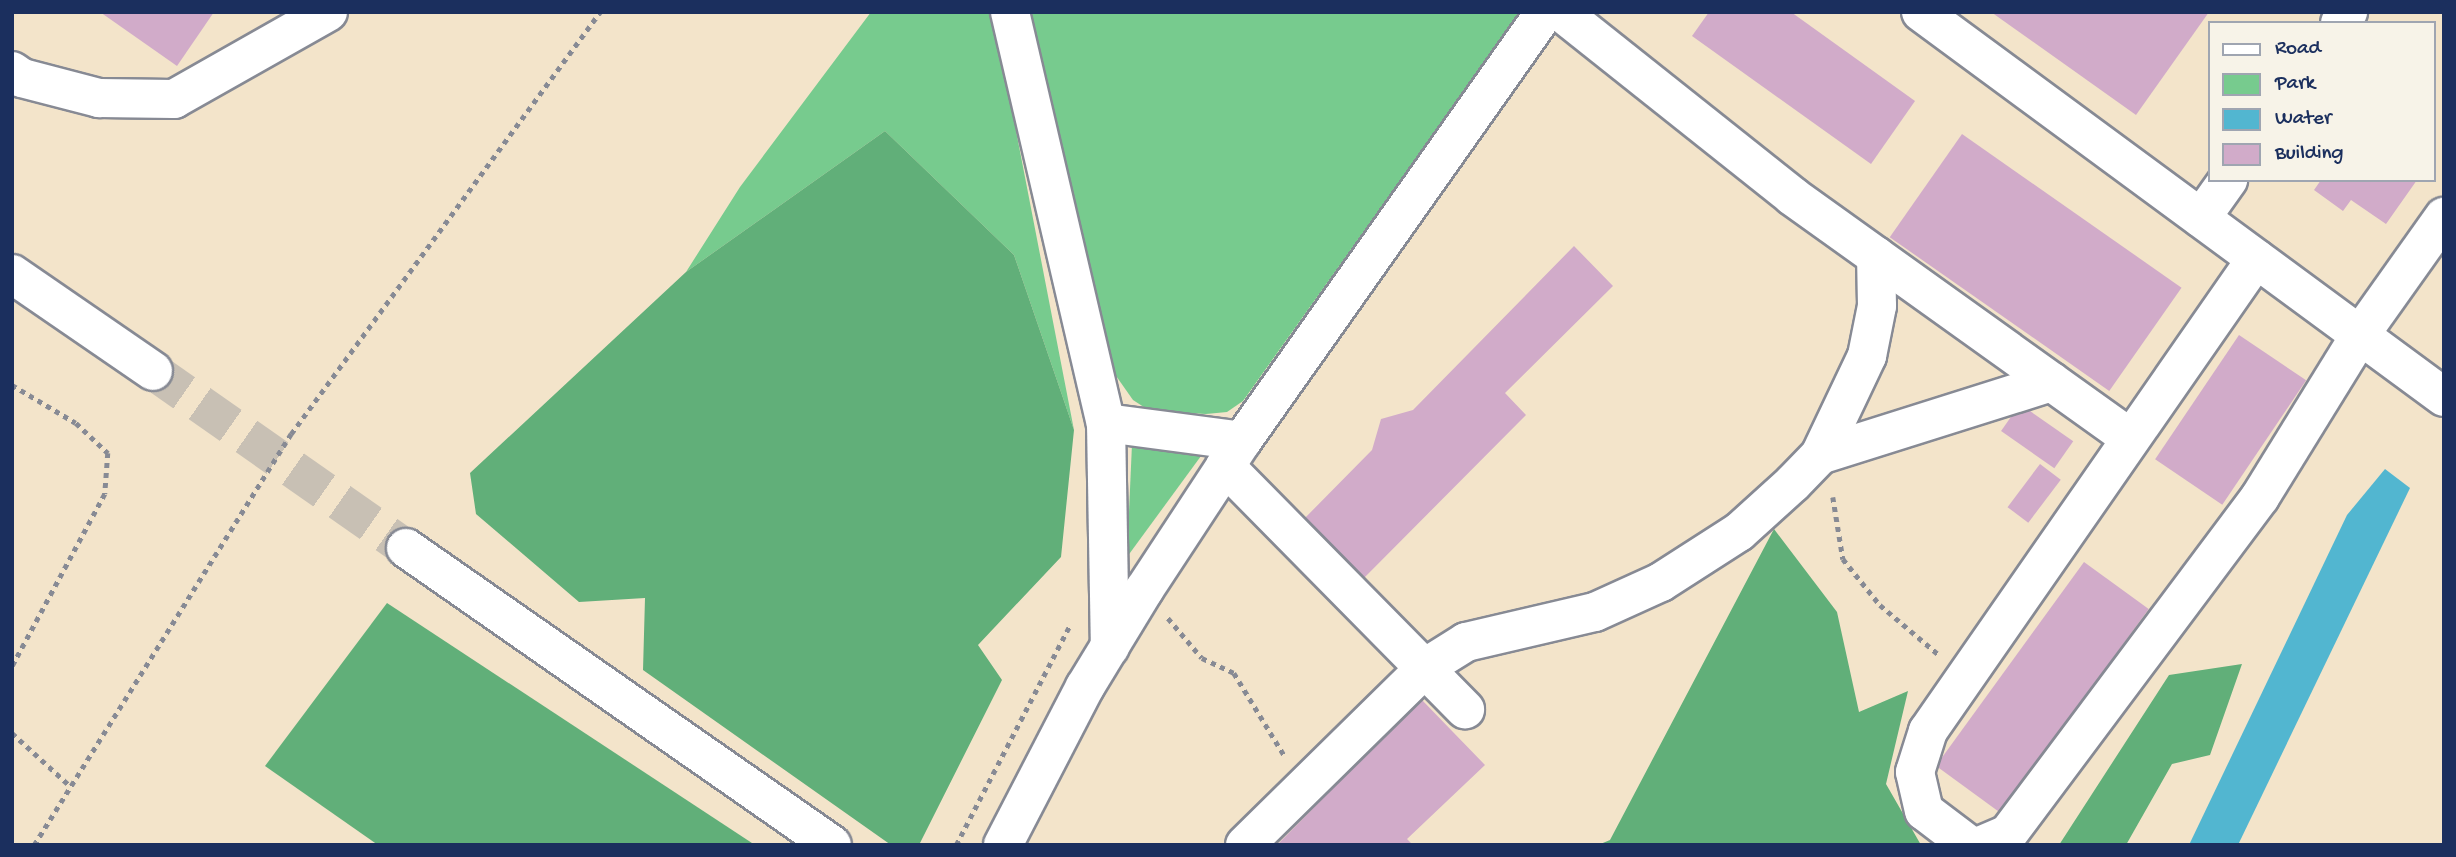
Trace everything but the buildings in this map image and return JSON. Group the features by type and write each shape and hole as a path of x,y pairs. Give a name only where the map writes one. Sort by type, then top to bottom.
{"lane":[{"path":"12,71 22,78 99,98 174,99 328,12"},
{"path":"1010,12 1106,423 1110,647"},
{"path":"1003,845 1110,647 1234,453 1545,12"},
{"path":"1561,12 1792,196 2129,437"},
{"path":"1922,12 2444,397"},
{"path":"2201,218 2227,182"},
{"path":"1982,845 2008,834 2252,508 2360,335 2444,217"},
{"path":"1245,845 1426,667 1466,642 1595,612 1661,582 1739,532 1820,454 1867,356 1877,306 1876,256"},
{"path":"1969,845 1924,811 1916,772 1928,731 2129,437 2256,259"},
{"path":"12,274 153,371"},
{"path":"1820,454 2052,382"},
{"path":"1106,423 1234,453 1465,709"},
{"path":"406,548 832,845"}],"path":[{"path":"34,845 68,784 291,434 600,12"},
{"path":"12,385 76,423 108,453 105,494 12,667"},
{"path":"1820,454 1833,483 1843,559 1880,605 1965,677"},
{"path":"12,733 68,784"}],"green space":[{"path":"871,12 993,12 1074,430 1014,255 885,131 686,272 740,187"},
{"path":"1021,12 1520,12 1243,401 1227,412 1206,414 1150,411 1133,400 1114,373"},
{"path":"885,131 1014,255 1074,430 1061,557 978,645 1002,680 919,845 891,845 643,670 645,598 579,602 476,514 470,473 686,272"},
{"path":"1132,444 1201,456 1127,557"},
{"path":"1774,529 1837,612 1859,712 1908,691 1886,784 1921,845 1598,845 1610,840"},
{"path":"387,603 755,845 378,845 265,766"},
{"path":"2242,664 2210,755 2172,764 2126,845 2059,845 2169,675"}],"water":[{"path":"2385,469 2410,488 2238,845 2189,845 2347,515"}],"tunnel":[{"path":"153,371 406,548"}]}
